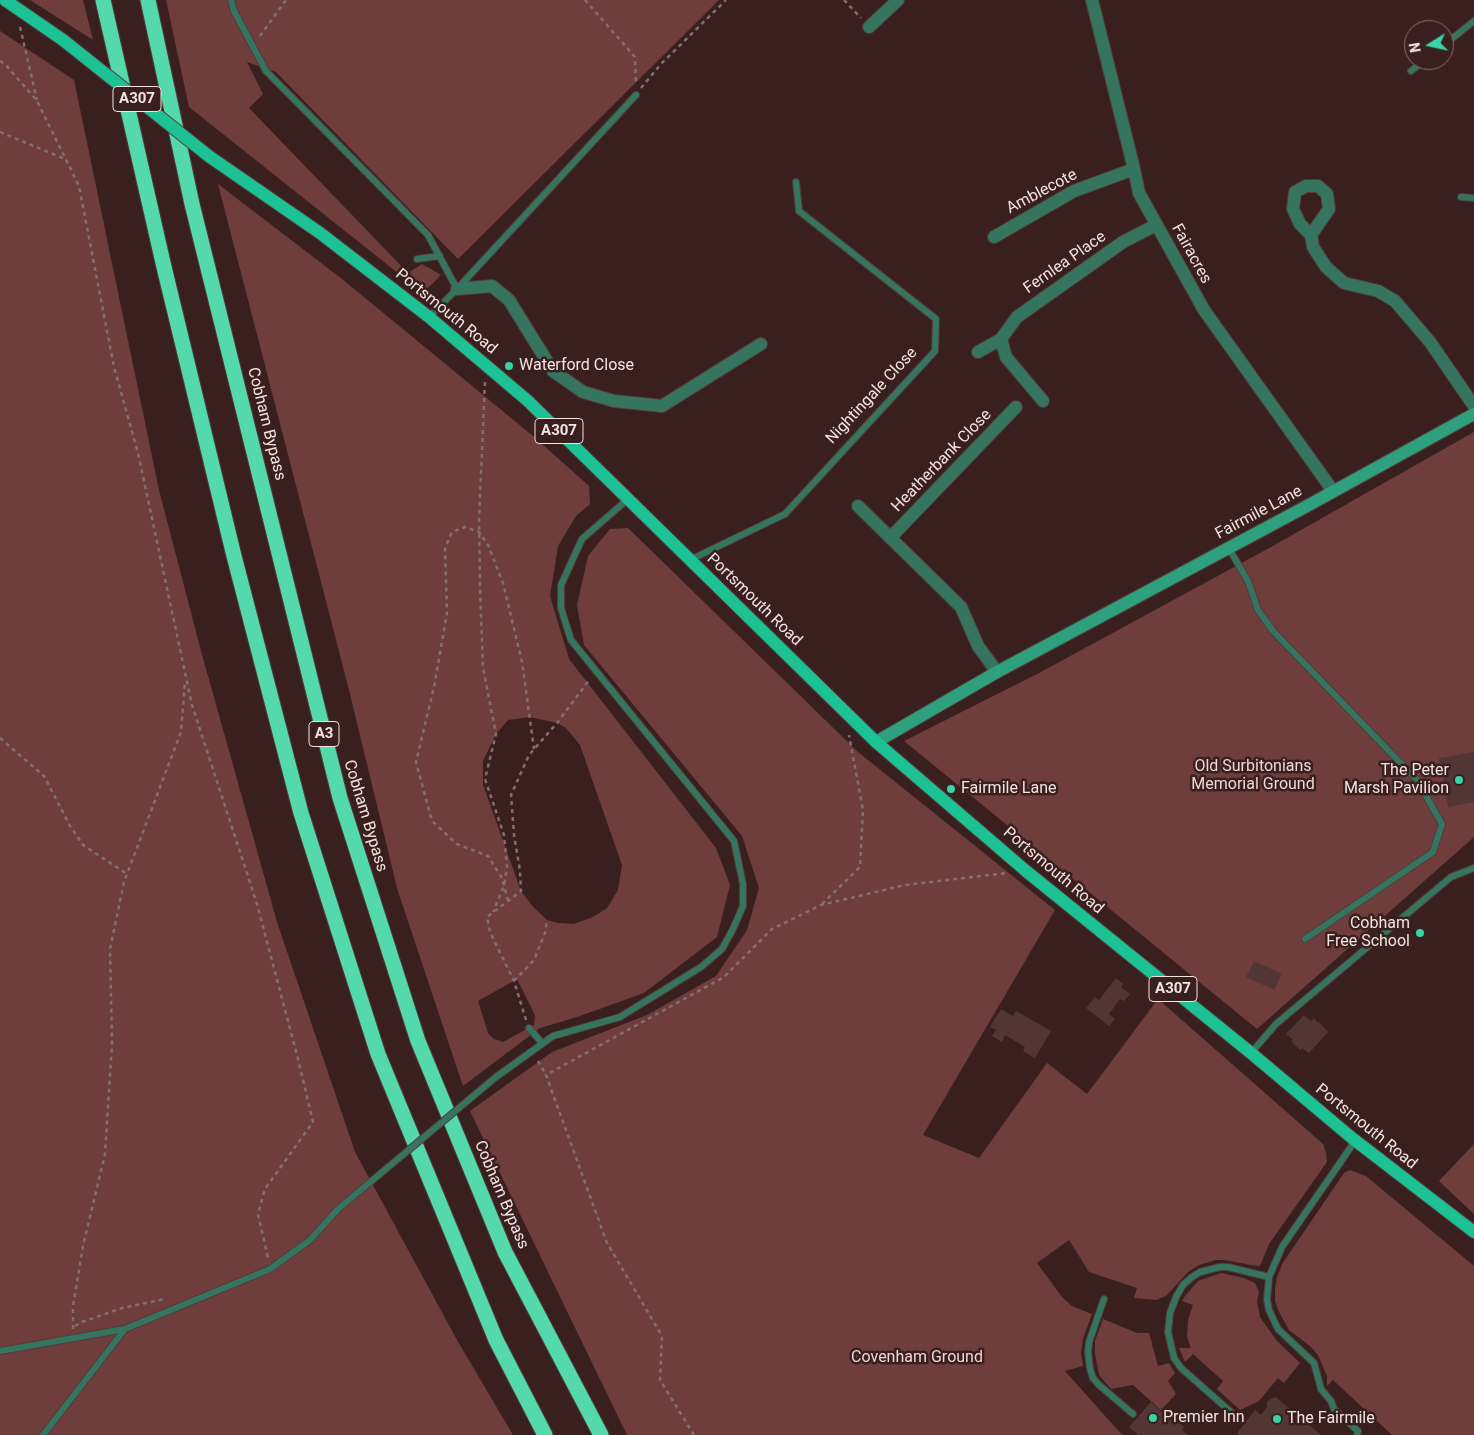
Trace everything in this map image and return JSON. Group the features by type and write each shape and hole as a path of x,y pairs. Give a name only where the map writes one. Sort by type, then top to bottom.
{"highway":[{"path":"103,0 164,267 231,546 301,813 378,1054 496,1340 546,1435"},
{"name":"Cobham Bypass","path":"148,0 192,204 340,798 418,1041 506,1252 601,1435"}],"main road":[{"name":"Portsmouth Road","path":"10,4 63,40 210,157 320,233 429,317 528,401 876,742 1026,871 1251,1053 1355,1141 1474,1232"}],"street":[{"path":"869,27 898,0"},
{"name":"Fairacres","path":"1092,0 1139,193 1204,310 1333,491"},
{"name":"Amblecote","path":"994,237 1074,191 1134,169"},
{"name":"Fernlea Place","path":"978,352 1001,339 1017,317 1123,242 1156,225"},
{"path":"1311,235 1313,247 1326,267 1344,283 1378,291 1396,301 1430,342 1474,406"},
{"path":"457,289 492,286 509,300 553,371 584,392 614,401 662,406 761,344"},
{"path":"1001,339 1006,357 1044,401"},
{"name":"Heatherbank Close","path":"891,537 1016,407"},
{"name":"Fairmile Lane","path":"876,742 997,672 1474,414"},
{"path":"858,506 961,607 978,646 997,672"}],"lane":[{"path":"231,0 234,11 266,71 428,235 457,289"},
{"path":"1454,37 1474,21"},
{"path":"429,317 636,95"},
{"name":"Nightingale Close","path":"690,560 785,514 935,352 936,319 799,211 796,182"},
{"path":"1461,197 1474,198"},
{"path":"417,259 440,256"},
{"path":"0,1351 125,1329 270,1269 310,1240 338,1209 496,1077 542,1043 553,1036 620,1016 701,967 722,949 733,930 743,906 743,884 734,841 570,640 561,608 561,585 582,539 628,499"},
{"path":"1228,547 1248,581 1258,610 1273,631 1417,780 1442,824 1433,852 1305,939"},
{"path":"1251,1053 1276,1024 1452,877 1474,868"},
{"path":"528,1028 542,1043"},
{"path":"1355,1141 1282,1247 1269,1278 1267,1300 1272,1320 1288,1339 1314,1363 1321,1389 1331,1401 1334,1410 1358,1431 1357,1435"},
{"path":"1232,1413 1181,1368 1174,1358 1168,1332 1170,1313 1183,1285 1200,1272 1228,1267 1269,1278"},
{"path":"1104,1299 1089,1342 1090,1369 1093,1378 1134,1414"},
{"path":"43,1435 125,1329"}],"path":[{"path":"258,38 286,0"},
{"path":"585,0 635,57 636,95"},
{"path":"636,95 661,64 726,0"},
{"path":"844,0 869,27"},
{"path":"10,4 37,101 79,186 114,367 138,453 192,705 256,904 313,1122 266,1189 258,1214 268,1260 276,1254"},
{"path":"0,61 5,64 37,101"},
{"path":"0,132 66,160"},
{"path":"486,365 483,400 479,532 483,668 496,734 485,779 504,835 507,867 504,886 493,912"},
{"path":"508,901 502,878 488,856 457,844 432,821 416,762 434,687 447,613 445,548 452,532 465,527 479,532 488,545 503,583 522,662 534,749"},
{"path":"73,1338 73,1306 82,1246 105,1154 112,1043 110,949 127,874 180,732 186,678"},
{"path":"528,1028 514,981 490,932 487,917 521,891 511,795 529,755 557,723 586,684"},
{"path":"821,905 860,867 863,810 844,711"},
{"path":"0,738 44,776 70,826 83,845 127,874"},
{"path":"546,1075 724,978 772,929 821,905 906,885 1026,871"},
{"path":"514,981 534,960 545,933 546,920"},
{"path":"535,1056 546,1075 607,1243 662,1336 660,1380 694,1435"},
{"path":"65,1332 82,1322 122,1308 167,1299"}],"green space":[{"path":"30,0 83,0 93,40"},
{"path":"166,0 719,0 458,259 276,72 247,62 263,94 249,108 408,273 422,264 441,275 423,293 189,107"},
{"path":"0,31 74,80 159,490 201,651 277,922 355,1152 457,1340 513,1435 0,1435"},
{"path":"218,184 342,279 533,436 589,486 590,504 576,516 558,546 550,596 569,659 716,848 730,885 717,937 644,993 540,1028 463,1086 397,888 349,690","holes":["530,717 557,723 566,728 580,745 622,865 618,890 607,908 593,917 574,924 547,920 534,908 521,891 483,785 483,761 496,734 508,720","517,979 535,1015 534,1025 503,1042 494,1039 488,1033 478,1001"]},
{"name":"Old Surbitonians Memorial Ground","path":"1474,432 1474,837 1257,1029 904,741 1039,673 1271,547"},
{"name":"Covenham Ground","path":"628,528 858,752 1055,910 923,1135 979,1158 1047,1063 1087,1094 1158,999 1323,1144 1327,1162 1269,1244 1260,1266 1225,1260 1216,1260 1199,1265 1188,1272 1166,1296 1156,1300 1134,1298 1137,1288 1089,1272 1069,1240 1037,1263 1062,1297 1072,1306 1092,1314 1083,1339 1081,1353 1083,1366 1065,1371 1123,1435 627,1435 470,1111 552,1052 647,1015 716,976 747,930 759,888 742,836 584,645 577,605 588,556 610,529"},
{"path":"1474,1144 1474,1214 1439,1181"},
{"path":"1350,1170 1366,1176 1474,1266 1474,1435 1392,1435 1333,1380 1327,1386 1327,1376 1318,1355 1310,1346 1289,1330 1279,1312 1275,1301 1275,1289 1282,1264 1344,1173"},
{"path":"1221,1273 1244,1278 1255,1283 1259,1292 1257,1301 1260,1317 1277,1341 1300,1363 1284,1383 1278,1378 1259,1401 1240,1410 1217,1389 1223,1381 1193,1354 1185,1362 1179,1348 1191,1348 1187,1337 1188,1320 1193,1305 1182,1301 1198,1281"},
{"path":"1103,1319 1137,1333 1149,1333 1158,1366 1169,1363 1175,1373 1168,1381 1176,1394 1161,1410 1133,1385 1111,1389 1099,1375 1095,1341"}],"building":[{"name":"The Peter Marsh Pavilion","path":"1474,752 1474,802 1448,807 1439,758"},
{"path":"1254,961 1282,974 1274,990 1246,977"},
{"path":"1116,978 1123,984 1121,987 1130,994 1124,1001 1120,999 1109,1014 1115,1019 1109,1026 1086,1008 1095,997 1099,1000"},
{"path":"1001,1009 1013,1016 1016,1011 1051,1031 1035,1058 1023,1051 1025,1047 1005,1035 1002,1042 992,1036 996,1030 990,1027"},
{"path":"1304,1015 1311,1021 1314,1018 1328,1032 1309,1053 1302,1048 1300,1050 1286,1034"},
{"name":"The Fairmile","path":"1276,1397 1293,1412 1296,1409 1312,1423 1309,1425 1321,1435 1239,1435 1237,1433 1255,1410 1261,1415 1267,1407 1267,1402"},
{"name":"Premier Inn","path":"1151,1402 1171,1420 1173,1417 1184,1427 1182,1430 1188,1435 1138,1435 1129,1427"}],"place":[{"name":"Waterford Close","path":"509,366"},
{"name":"The Peter Marsh Pavilion","path":"1459,780"},
{"name":"Fairmile Lane","path":"951,789"},
{"name":"Cobham Free School","path":"1420,933"},
{"name":"Premier Inn","path":"1153,1418"},
{"name":"The Fairmile","path":"1277,1419"}]}
